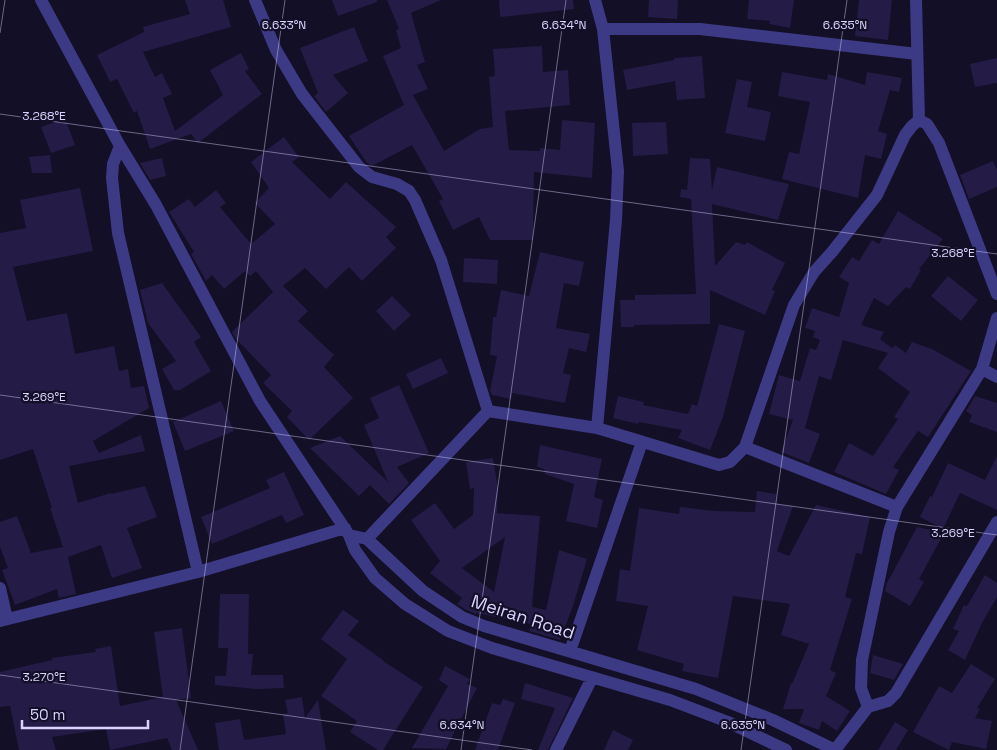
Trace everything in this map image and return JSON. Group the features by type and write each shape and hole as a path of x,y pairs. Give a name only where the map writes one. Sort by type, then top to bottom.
{"street":[{"name":"Meiran Road","path":"41,0 120,146 156,205 260,401 347,531 355,550 375,578 405,604 448,631 492,648 678,703 728,722 786,750"},
{"path":"255,0 276,50 302,94 359,167 372,177 397,184 409,191 415,200 441,260 488,411"},
{"path":"595,0 603,29 618,171 616,220 597,428"},
{"path":"916,0 919,120"},
{"path":"603,29 700,29 917,54"},
{"path":"488,411 597,428 719,465 730,462 745,447 794,304 814,272 877,195 906,135 919,120"},
{"path":"919,120 927,124 934,132 939,143 997,294"},
{"path":"120,146 113,164 112,178 118,233 198,572"},
{"path":"868,707 861,688 862,660 889,532 897,507 982,369 997,318"},
{"path":"982,369 997,378"},
{"path":"0,588 4,620 198,572 347,531 367,539 488,411"},
{"path":"570,651 642,442"},
{"path":"745,447 897,507"},
{"path":"835,750 868,707 888,700 896,692 997,522"},
{"name":"Meiran Road","path":"367,539 423,591 462,617 484,626 696,688 773,720 835,750"},
{"path":"556,750 592,678"}],"building":[{"path":"185,0 223,0 231,27 143,52 155,77 162,73 172,94 163,98 175,131 223,95 210,70 241,53 249,69 245,71 262,94 198,143 191,134 150,149 137,111 134,113 117,79 110,82 97,55 144,32 143,27 190,14"},
{"path":"332,0 377,0 377,2 338,16"},
{"path":"387,0 441,0 411,13 425,62 417,65 428,89 413,95 444,151 480,129 493,127 489,77 495,76 493,49 542,46 543,72 568,70 570,105 505,111 509,150 540,151 540,148 560,150 562,120 595,123 592,178 534,172 533,240 490,240 479,217 453,230 439,201 443,199 412,145 372,166 367,163 349,136 404,105 383,56 401,48 396,30 399,29"},
{"path":"499,0 573,0 574,9 500,17"},
{"path":"649,0 678,0 677,19 648,17"},
{"path":"749,0 794,0 790,28 769,24 770,21 747,19"},
{"path":"859,0 892,0 888,40 855,36"},
{"path":"354,27 368,61 333,75 348,93 326,112 314,96 318,93 300,48"},
{"path":"702,56 705,98 677,100 675,81 627,90 623,70 674,60 674,58"},
{"path":"997,58 997,83 975,87 970,64"},
{"path":"782,72 827,80 828,74 865,85 867,72 902,78 899,92 890,90 878,131 887,134 881,159 865,155 858,198 782,179 789,152 799,154 810,102 778,96"},
{"path":"737,79 752,82 747,107 771,112 765,141 725,133"},
{"path":"65,118 75,145 51,153 41,127"},
{"path":"666,122 668,154 633,156 632,123"},
{"path":"284,137 299,157 292,162 330,199 346,182 396,227 386,237 396,248 362,281 349,267 326,289 305,268 283,286 308,311 298,321 334,355 324,367 353,398 309,440 287,417 292,411 263,383 271,375 236,339 232,332 273,292 256,271 250,276 245,271 224,289 212,275 206,281 191,254 194,252 169,212 189,199 195,207 216,190 226,203 220,207 251,244 275,224 255,203 269,188 251,162"},
{"path":"50,155 52,173 32,173 29,157"},
{"path":"162,158 166,176 150,180 140,163"},
{"path":"690,158 710,159 712,190 717,167 789,184 778,220 712,204 715,266 736,242 745,245 747,242 785,263 772,290 775,291 765,315 710,290 710,324 634,325 634,327 621,327 620,300 635,300 635,295 696,294 691,199 680,197 681,189 687,190"},
{"path":"993,161 997,170 997,187 969,199 960,175"},
{"path":"80,188 93,251 13,267 27,321 67,313 75,354 114,346 119,371 128,369 131,388 144,386 149,408 93,441 99,453 141,435 145,451 69,466 78,503 111,493 145,486 157,517 127,528 142,568 112,578 101,545 68,557 76,594 59,598 57,589 15,605 2,570 8,568 0,547 0,522 17,516 31,553 63,547 33,449 0,460 0,233 26,228 20,200"},
{"path":"898,211 943,239 919,269 921,270 910,289 906,287 888,306 874,298 861,325 884,332 880,339 892,348 895,345 906,353 912,342 932,349 971,371 928,437 918,431 893,467 899,470 886,494 834,472 849,443 873,456 898,419 894,417 910,392 878,368 888,353 843,340 831,380 819,376 805,428 820,434 809,463 781,452 793,420 769,414 779,375 800,381 810,348 816,350 820,340 813,337 815,331 805,328 812,308 839,317 849,283 839,277 852,257 859,261 872,240 879,244"},
{"path":"540,252 584,262 579,286 564,283 556,328 590,334 586,352 569,348 563,373 571,375 565,403 512,393 511,399 492,395 490,391 497,356 490,355 493,317 496,317 501,290 529,296"},
{"path":"464,258 498,260 497,284 463,282"},
{"path":"948,276 978,300 961,321 931,296"},
{"path":"162,283 201,337 194,342 211,371 180,390 174,390 162,369 176,361 148,323 140,290"},
{"path":"392,296 411,315 394,331 376,311"},
{"path":"719,324 745,331 723,417 710,450 678,438 682,430 639,422 638,424 613,418 618,396 644,402 643,405 688,414 692,404 697,406"},
{"path":"441,358 448,373 413,389 406,374"},
{"path":"399,385 429,453 397,467 409,483 389,504 370,485 359,496 310,448 340,436 388,482 364,425 379,418 370,398"},
{"path":"975,396 997,403 997,432 969,422 972,415 966,411"},
{"path":"221,401 234,431 185,451 173,422"},
{"path":"540,445 602,459 594,497 603,500 597,528 566,521 574,484 545,474 544,469 537,467"},
{"path":"997,456 997,510 960,493 943,529 920,517 948,463 985,480"},
{"path":"493,458 498,489 497,513 540,516 532,607 546,610 559,550 587,559 573,606 560,640 529,631 531,624 476,614 466,610 457,604 462,598 430,573 440,561 411,520 435,503 454,529 473,515 474,488 470,489 466,462","holes":["505,537 494,592 462,568"]},
{"path":"284,472 304,515 286,523 282,515 212,544 201,517 270,488 266,480"},
{"path":"757,491 776,494 775,504 793,506 777,551 789,556 816,505 870,517 862,554 856,553 845,597 852,599 830,670 836,673 826,696 850,711 837,731 822,721 819,730 799,723 804,709 783,709 791,683 809,644 781,635 790,604 733,596 718,678 682,671 684,664 637,650 648,606 616,601 620,569 630,571 639,508 679,514 680,507 715,511 755,512"},
{"path":"917,527 936,531 943,535 919,579 924,582 910,606 885,591 887,583"},
{"path":"985,575 997,583 997,597 982,623 965,660 948,650 959,631 953,629 964,605 967,606"},
{"path":"220,594 249,594 248,654 253,654 251,675 283,675 284,688 257,689 215,685 215,676 226,676 228,648 218,648"},
{"path":"343,610 359,621 348,635 423,687 383,750 378,750 350,732 357,721 321,696 347,659 321,639"},
{"path":"182,628 191,698 176,700 198,750 172,750 167,738 110,750 106,729 52,737 56,750 19,750 10,706 0,707 0,672 52,660 52,658 96,652 95,649 111,646 120,706 163,697 154,632"},
{"path":"873,655 903,664 894,680 870,673"},
{"path":"971,664 995,679 977,708 980,709 975,718 992,721 986,749 952,742 949,750 913,732 939,686 952,693"},
{"path":"445,666 470,679 467,684 477,688 446,749 412,748 448,686 439,680"},
{"path":"525,683 573,698 548,750 538,750 555,708 521,699"},
{"path":"302,697 305,718 318,700 326,750 219,750 215,723 240,719 244,740 286,734 283,714 288,713 285,700"},
{"path":"503,699 515,703 498,750 475,750 492,703 500,705"},
{"path":"895,722 908,730 896,750 878,750"},
{"path":"613,730 633,740 628,750 604,750"}]}
